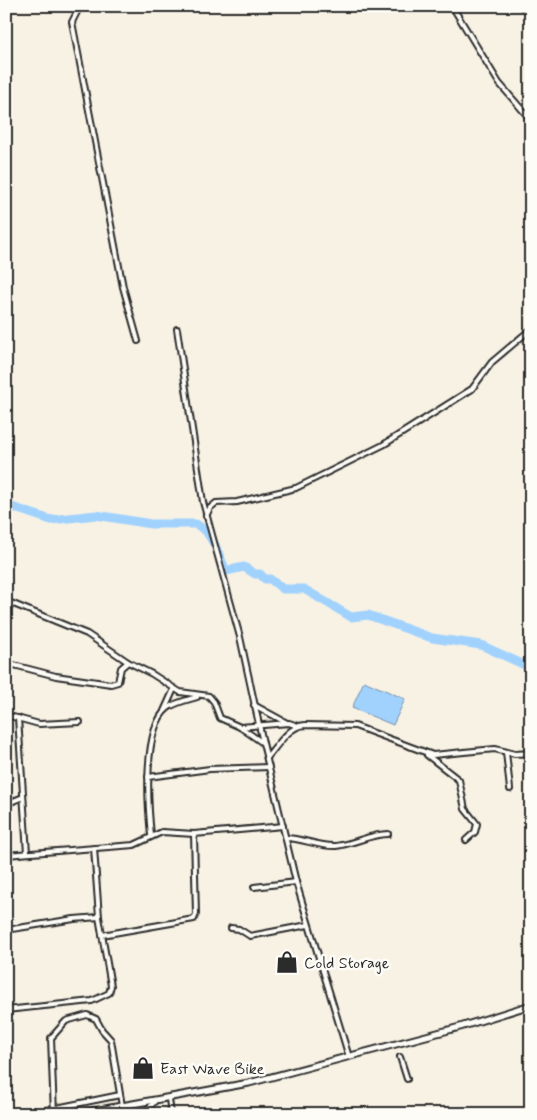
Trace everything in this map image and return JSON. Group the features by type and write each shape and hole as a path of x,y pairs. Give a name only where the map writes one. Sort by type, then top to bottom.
{"main road":[{"path":"77,1114 169,1099 249,1083 531,1006"}],"street":[{"path":"80,6 72,22 123,287 138,342"},
{"path":"253,6 292,6"},
{"path":"452,6 499,83 531,120"},
{"path":"521,6 531,10"},
{"path":"177,329 206,516 240,637 258,724 270,767 296,882 349,1057"},
{"path":"206,516 210,508 216,503 238,502 296,488 388,441 444,404 472,389 500,354 531,329"},
{"path":"6,601 87,634 128,662 152,674 174,689 187,694 212,698 220,718 240,727 263,743"},
{"path":"6,663 56,676 111,684 118,682 121,668 128,662"},
{"path":"151,835 148,777 150,750 174,689"},
{"path":"163,714 172,706 200,696"},
{"path":"254,705 298,726 355,726 425,754 460,780 465,809 477,824 475,832 466,840"},
{"path":"6,715 39,724 80,722"},
{"path":"18,718 27,853"},
{"path":"240,727 258,724 289,723"},
{"path":"267,758 284,738 298,726"},
{"path":"425,754 495,749 506,752 531,753"},
{"path":"506,752 510,789"},
{"path":"148,777 210,769 270,767"},
{"path":"6,804 23,797"},
{"path":"6,855 134,845 151,835 162,832 194,834 283,826"},
{"path":"102,935 194,919 196,914 194,834"},
{"path":"286,838 334,846 379,834 388,834"},
{"path":"6,1010 92,1000 107,996 111,986 99,917 94,848"},
{"path":"254,887 296,882"},
{"path":"6,930 74,918 99,917"},
{"path":"231,928 250,936 308,926"},
{"path":"54,1114 51,1038 66,1021 80,1015 92,1016 96,1019 102,1030 110,1037 122,1106"},
{"path":"400,1057 407,1079"},
{"path":"27,1114 120,1095"},
{"path":"169,1099 172,1114"},
{"path":"144,1114 155,1101"}],"water":[{"path":"364,681 405,699 393,725 352,708"}],"waterway":[{"path":"6,505 51,520 96,515 151,524 196,524 206,531 215,545 226,571 244,567 255,574 260,574 265,579 270,579 283,589 304,589 351,617 368,615 432,638 481,645 531,668"}],"place":[{"name":"Cold Storage","path":"287,962"},
{"name":"East Wave Bike","path":"143,1068"}]}
